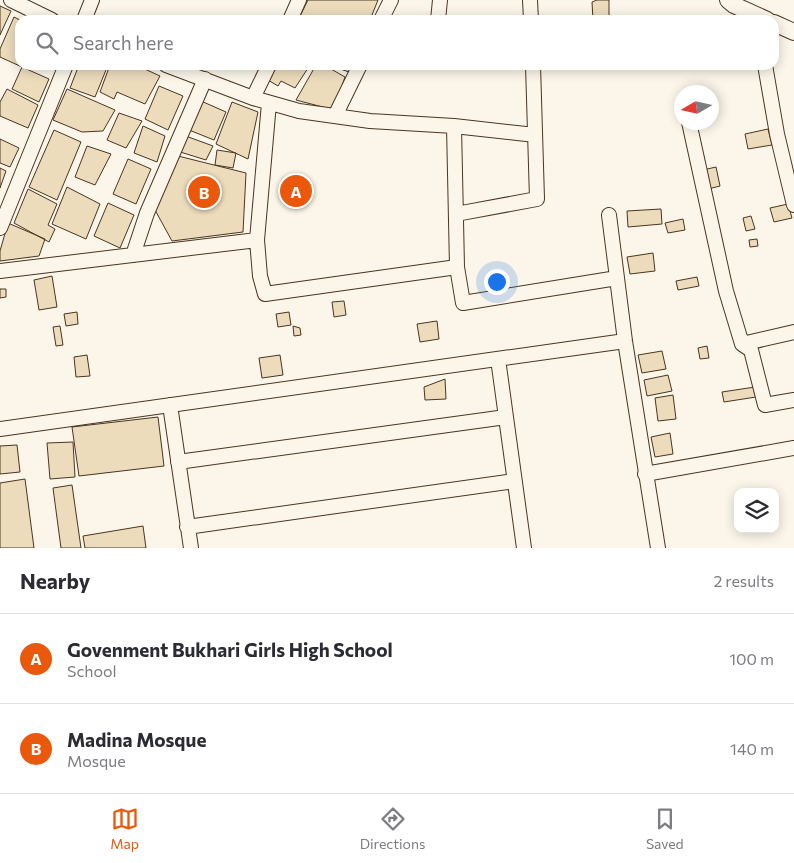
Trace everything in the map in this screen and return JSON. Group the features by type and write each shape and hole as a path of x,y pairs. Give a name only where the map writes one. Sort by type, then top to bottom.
{"street":[{"path":"11,0 42,15"},
{"path":"86,15 92,0"},
{"path":"292,15 299,0"},
{"path":"385,15 391,0"},
{"path":"438,15 440,0"},
{"path":"530,0 531,15"},
{"path":"728,0 753,15"},
{"path":"779,25 794,32"},
{"path":"0,228 64,70"},
{"path":"180,70 253,98 298,112 370,121 454,126 535,135"},
{"path":"253,98 267,70"},
{"path":"335,116 358,70"},
{"path":"456,214 537,199 533,70"},
{"path":"766,70 776,134 794,205"},
{"path":"133,255 147,213 205,79"},
{"path":"269,103 257,240 260,276 265,294 457,266"},
{"path":"454,126 457,266 463,303 617,278"},
{"path":"691,130 726,291 742,344 752,350 765,405 794,400"},
{"path":"609,215 625,341 658,548"},
{"path":"0,271 257,240"},
{"path":"742,344 794,332"},
{"path":"0,429 625,341"},
{"path":"498,359 524,548"},
{"path":"170,406 191,548"},
{"path":"178,462 506,417"},
{"path":"645,474 794,448"},
{"path":"187,527 514,481"}],"building":[{"path":"308,0 378,0 372,15 300,15"},
{"path":"609,0 609,15 593,15 592,2"},
{"path":"0,6 11,11 0,35"},
{"path":"14,17 15,64 0,57 0,49"},
{"path":"21,70 29,70 49,79 39,102 12,89"},
{"path":"77,70 106,70 95,97 70,88"},
{"path":"108,70 147,70 160,76 145,104 117,92 114,99 100,92"},
{"path":"273,70 307,70 295,88 281,81 278,86 268,80"},
{"path":"313,70 333,70 345,77 334,110 296,100"},
{"path":"159,86 183,96 168,130 145,119"},
{"path":"7,89 38,105 28,128 0,116 0,102"},
{"path":"67,89 115,110 103,131 82,132 53,120"},
{"path":"201,101 226,112 214,140 189,130"},
{"path":"232,102 258,112 248,159 216,144"},
{"path":"119,113 142,121 126,148 107,140"},
{"path":"143,126 165,136 157,162 134,153"},
{"path":"768,129 772,145 748,149 745,134"},
{"path":"54,130 81,142 57,200 29,187"},
{"path":"183,135 213,146 206,160 177,151"},
{"path":"0,139 19,148 10,167 0,163"},
{"path":"87,146 111,154 95,185 75,177"},
{"path":"217,150 236,153 233,168 215,165"},
{"path":"178,156 246,173 243,232 172,241 155,210"},
{"path":"128,159 151,169 136,204 113,194"},
{"path":"716,167 720,186 708,189 703,170"},
{"path":"0,168 6,171 0,188"},
{"path":"67,187 100,204 86,239 52,224"},
{"path":"28,189 57,204 48,225 55,229 49,242 14,223"},
{"path":"108,203 134,215 120,248 94,236"},
{"path":"788,204 792,218 774,222 770,208"},
{"path":"661,209 662,224 628,227 627,211"},
{"path":"751,216 755,229 746,231 743,218"},
{"path":"683,219 685,230 668,233 665,223"},
{"path":"8,223 45,239 39,256 0,261 0,251"},
{"path":"757,239 758,246 750,247 749,240"},
{"path":"653,253 655,271 630,274 627,257"},
{"path":"52,276 57,307 39,310 34,280"},
{"path":"697,277 699,286 678,290 676,281"},
{"path":"0,289 6,289 6,297 0,298"},
{"path":"344,301 346,315 334,317 332,302"},
{"path":"77,312 78,324 66,326 64,314"},
{"path":"289,312 291,325 278,327 276,314"},
{"path":"437,321 439,339 420,342 417,324"},
{"path":"60,326 63,345 56,346 53,327"},
{"path":"293,326 300,328 301,335 294,336"},
{"path":"707,346 709,358 700,359 698,348"},
{"path":"662,351 666,369 642,373 638,355"},
{"path":"87,355 90,376 76,377 74,357"},
{"path":"280,355 283,375 262,378 259,358"},
{"path":"668,375 672,391 647,396 644,380"},
{"path":"445,379 446,399 425,400 424,387"},
{"path":"755,387 756,397 724,402 722,392"},
{"path":"673,395 676,419 658,421 655,398"},
{"path":"158,417 164,466 79,476 72,427"},
{"path":"670,433 673,454 655,457 651,437"},
{"path":"73,442 75,477 50,479 47,443"},
{"path":"17,445 20,472 0,474 0,446"},
{"path":"25,479 34,548 0,548 0,483"},
{"path":"72,485 81,548 61,548 53,488"},
{"path":"143,526 146,548 85,548 83,536"}],"place":[{"name":"Govenment Bukhari Girls High School","path":"296,191"},
{"name":"Madina Mosque","path":"204,192"}]}
